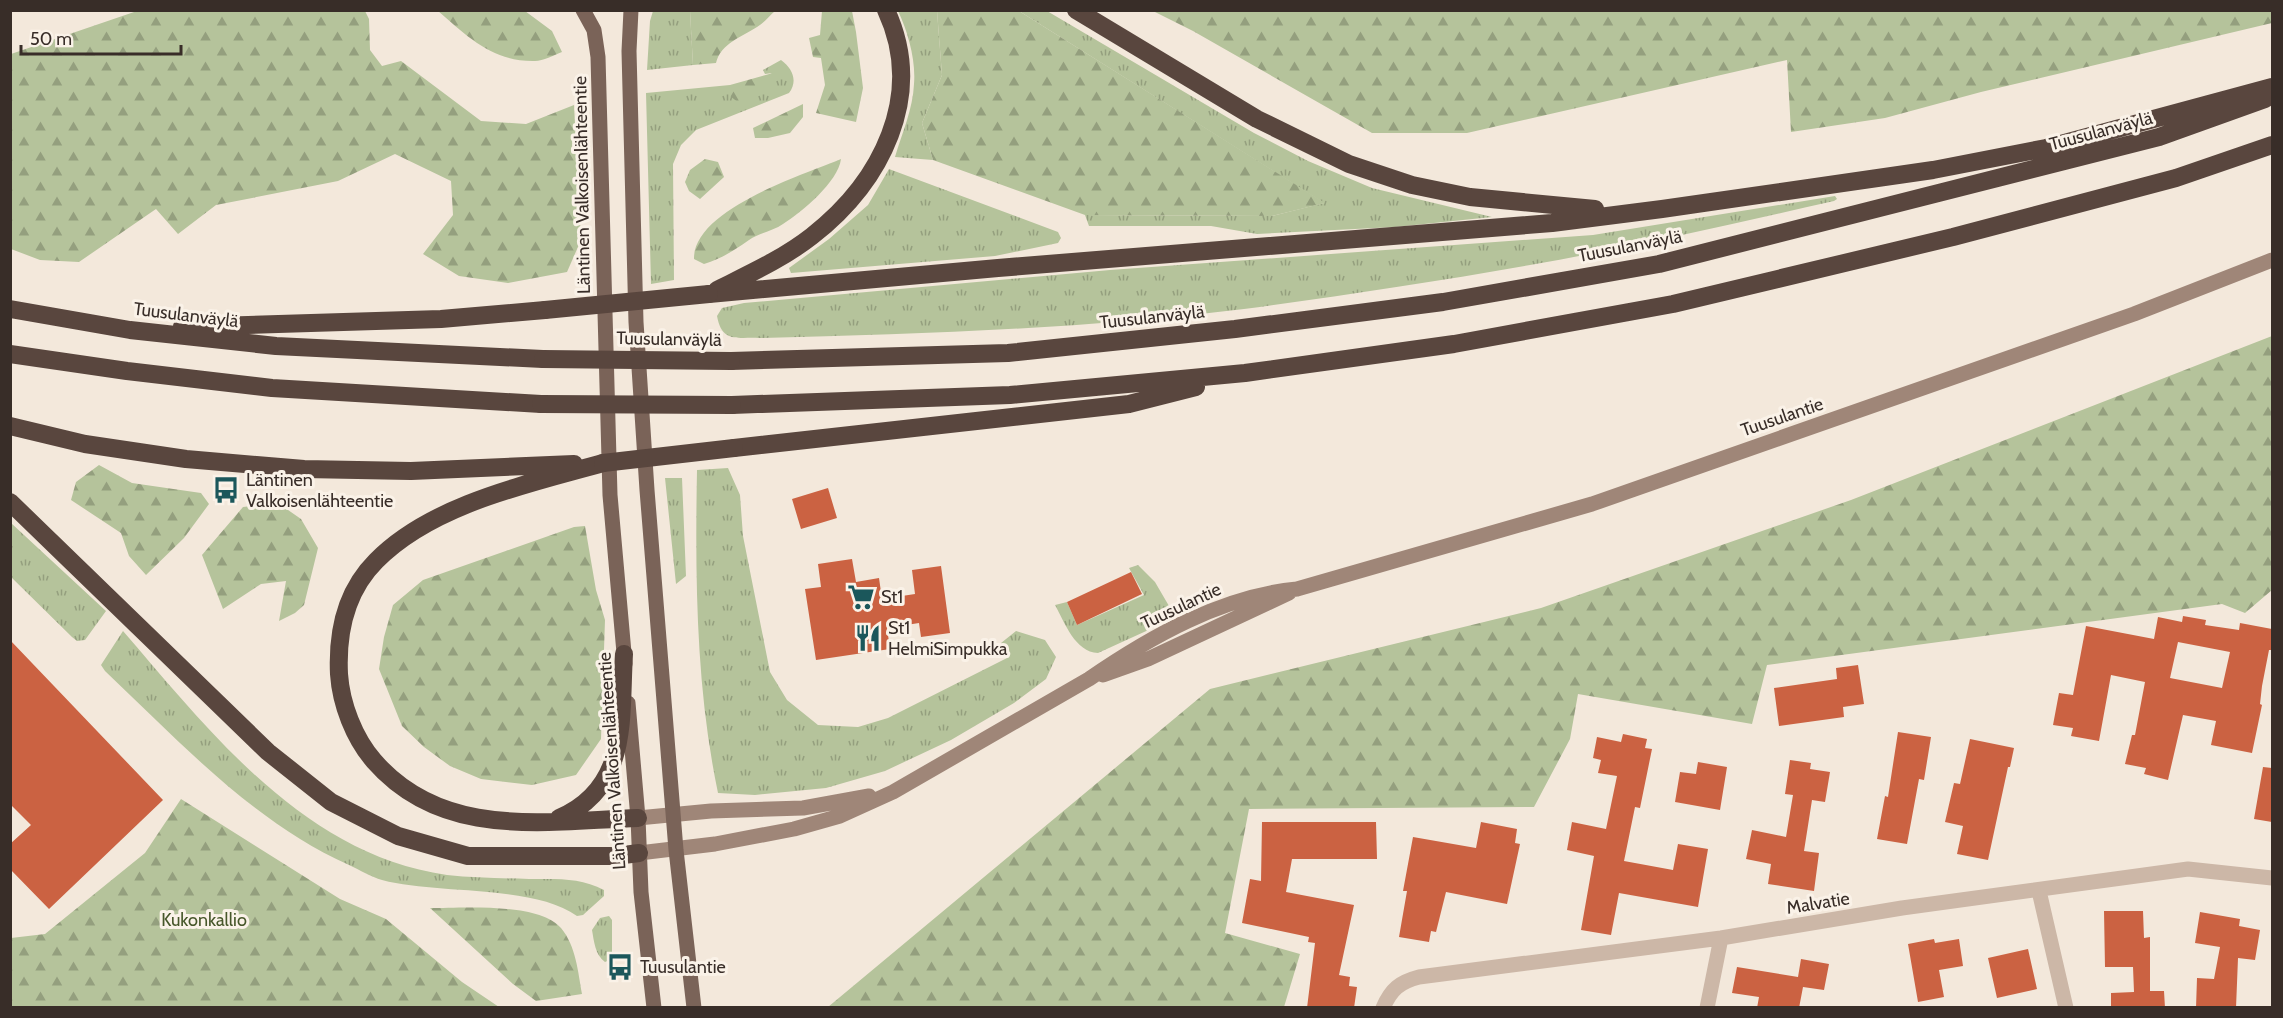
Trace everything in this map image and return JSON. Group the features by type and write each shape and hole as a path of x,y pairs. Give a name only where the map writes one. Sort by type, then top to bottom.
{"highway":[{"path":"709,294 811,237 840,212 872,173 891,135 899,102 899,56 886,10"},
{"path":"1076,10 1257,119 1349,164 1412,184 1470,197 1580,209 1662,209"},
{"path":"130,330 441,318 1010,267 1552,224 1933,170 2046,148 2272,87"},
{"name":"Tuusulanväylä","path":"10,309 130,330 276,346 543,359 731,361 1008,353 1235,329 1443,302 1659,264 2159,137 2272,97"},
{"path":"10,354 127,371 272,388 541,404 732,405 1010,395 1245,373 1454,344 1673,304 1953,237 2176,178 2272,145"},
{"path":"10,426 85,444 164,456 304,470 549,471 1129,404 1245,373"},
{"path":"549,471 433,520 404,538 376,560 356,584 345,614 338,648 340,681 348,716 364,749 389,778 423,801 461,816 509,822 638,818"},
{"path":"10,502 268,753 331,802 398,836 468,856 616,856 639,853"},
{"path":"553,821 573,812 588,801 601,787 612,769 619,747 624,654"}],"main road":[{"name":"Läntinen Valkoisenlähteentie","path":"583,10 594,30 598,57 610,495 638,818 641,892 654,1008"},
{"path":"631,10 629,51 636,322 676,850 694,1008"},
{"name":"Tuusulantie","path":"639,853 676,850 794,829 840,816 893,792 1089,679 1138,663 1297,589 1592,504 2134,314 2272,260"},
{"name":"Tuusulantie","path":"638,818 711,811 803,808 893,792"}],"street":[{"name":"Malvatie","path":"1383,1008 1392,992 1404,981 1419,977 1721,938 1902,908 2188,870 2272,878"},
{"path":"2039,891 2066,1008"},
{"path":"1707,1008 1721,938"}],"green space":[{"path":"690,10 775,11 760,25 727,45 716,63 693,65"},
{"path":"2272,10 2272,23 1981,92 1885,118 1791,132 1787,60 1467,133 1372,133 1193,31 1153,11"},
{"path":"137,11 365,11 369,19 370,50 382,66 401,61 481,121 526,124 574,105 581,240 567,272 508,283 459,276 423,254 453,215 451,181 395,154 338,181 216,205 178,234 156,209 79,262 40,260 11,249 11,54"},
{"path":"438,11 525,11 552,31 562,52 538,61 506,57 471,39"},
{"path":"653,11 690,11 693,65 647,70 650,21"},
{"path":"822,11 852,11 863,88 856,122 816,113 825,85 821,58 813,57 809,38 820,35"},
{"path":"898,11 937,11 942,75 922,123 933,160 895,157 912,103 914,75 911,46"},
{"path":"937,11 1019,11 1325,203 1272,216 1085,215 933,160 922,123 942,75"},
{"path":"1019,11 1047,11 1254,133 1308,161 1372,188 1492,217 1395,227 1257,234 1211,226 1089,226 1085,215 1272,216 1324,203"},
{"path":"781,60 789,67 793,75 792,89 789,93 696,130 681,145 673,164 674,280 651,284 646,93 730,85 730,96 772,73 765,74 763,70"},
{"path":"773,73 768,87 739,103 730,96 730,85"},
{"path":"803,104 803,117 790,133 768,138 755,138 753,128"},
{"path":"705,159 718,162 724,177 700,199 689,191 685,182 690,170"},
{"path":"841,159 826,187 791,219 717,259 704,264 694,259 698,241 711,225 730,210 777,185"},
{"path":"889,169 1058,232 1061,238 1058,243 995,256 791,273 789,268 829,239 868,205"},
{"path":"1835,196 1837,199 1834,201 1568,258 1387,288 1184,316 1002,330 737,338 726,335 722,331 717,316 722,308 744,303 1110,270 1593,235"},
{"path":"2272,336 2272,590 2245,613 2222,604 1767,665 1752,724 1578,694 1570,739 1534,807 1249,809 1225,933 1300,954 1284,1007 828,1007 1210,689 1541,608 1851,500"},
{"path":"99,465 132,483 201,493 209,504 184,538 146,575 129,556 121,533 71,500 76,482"},
{"path":"728,468 740,495 743,536 770,672 787,700 818,725 858,727 888,718 1009,657 1001,643 1016,631 1045,640 1056,657 1046,679 1014,703 951,740 885,771 826,788 755,795 718,793 705,713 698,633 697,470"},
{"path":"665,478 682,478 686,576 676,584"},
{"path":"278,503 301,519 318,548 304,605 295,613 279,621 286,581 261,584 223,609 202,555 243,507"},
{"path":"11,523 106,611 85,640 77,641 72,637 11,577"},
{"path":"585,526 596,590 605,620 601,739 576,775 532,785 481,779 450,766 424,747 402,726 379,669 384,637 393,605 423,580 574,527"},
{"path":"1138,565 1155,582 1169,606 1166,622 1098,653 1083,648 1067,628 1055,605 1067,602 1077,625 1144,595 1129,568"},
{"path":"123,631 227,748 265,784 305,816 349,843 396,863 447,875 577,881 604,890 604,896 583,915 577,916 558,906 536,899 405,885 382,880 314,847 281,827 219,778 105,671 101,665"},
{"name":"Kukonkallio","path":"181,799 340,899 386,919 462,982 499,1007 11,1007 11,938 45,934 145,853"},
{"path":"430,908 499,908 536,914 550,920 561,928 570,943 576,960 582,994 536,1001 513,984"},
{"path":"609,916 612,920 612,959 605,962 597,952 592,930 600,918"}],"building":[{"path":"828,488 837,518 801,529 792,499"},
{"path":"852,559 856,582 879,578 882,599 915,594 912,570 941,566 950,633 921,637 919,623 887,628 890,649 816,660 805,589 821,587 818,564"},
{"path":"1131,572 1142,594 1077,625 1067,602"},
{"path":"2183,616 2206,620 2205,625 2239,630 2240,623 2272,629 2272,650 2269,650 2262,686 2260,704 2262,705 2252,753 2211,745 2216,721 2183,715 2168,780 2144,774 2146,768 2125,764 2132,735 2135,735 2145,682 2111,675 2099,741 2071,736 2073,728 2053,725 2059,693 2073,695 2086,626 2154,639 2158,617 2182,622","holes":["2178,642 2230,652 2222,688 2170,678"]},
{"path":"10,640 163,800 49,909 10,869 10,844 31,825 10,804"},
{"path":"1858,665 1864,704 1843,707 1844,717 1779,726 1774,688 1837,679 1836,668"},
{"path":"1898,732 1931,737 1924,780 1919,779 1907,844 1877,839 1885,796 1888,797"},
{"path":"1623,734 1647,739 1645,748 1652,749 1640,808 1635,807 1624,861 1673,870 1678,844 1708,849 1698,907 1619,893 1611,935 1581,930 1594,856 1567,850 1572,822 1606,829 1617,776 1598,773 1601,760 1593,758 1597,737 1621,742"},
{"path":"1970,739 2014,748 1988,860 1957,854 1963,826 1945,822 1954,783 1960,784"},
{"path":"1790,760 1811,763 1810,769 1830,772 1825,802 1812,800 1804,851 1819,853 1814,891 1768,884 1771,864 1746,859 1752,830 1786,837 1793,795 1785,794"},
{"path":"1698,762 1727,767 1720,810 1675,802 1680,772 1696,774"},
{"path":"2263,767 2272,768 2272,822 2254,819"},
{"path":"1262,822 1376,822 1377,859 1292,859 1286,892 1354,905 1339,975 1350,977 1349,986 1357,987 1354,1008 1307,1008 1315,943 1308,942 1309,937 1242,923 1250,879 1261,881"},
{"path":"1481,822 1517,829 1515,843 1520,844 1507,904 1446,892 1436,932 1431,931 1429,942 1399,937 1407,891 1403,891 1413,837 1476,848"},
{"path":"2104,911 2143,911 2144,938 2150,937 2150,991 2164,991 2165,1008 2111,1008 2111,993 2134,992 2133,967 2105,967"},
{"path":"2200,912 2240,919 2239,926 2260,930 2255,960 2238,958 2236,1008 2196,1008 2197,978 2214,979 2220,947 2195,943"},
{"path":"1934,939 1935,943 1959,939 1963,966 1939,970 1944,997 1918,1002 1908,944"},
{"path":"2028,949 2037,989 1997,998 1988,958"},
{"path":"1801,959 1829,964 1824,990 1803,987 1799,1008 1757,1008 1759,997 1732,993 1737,967 1798,977"}],"place":[{"name":"Läntinen Valkoisenlähteentie","path":"226,490"},
{"name":"St1","path":"861,597"},
{"name":"St1 HelmiSimpukka","path":"868,638"},
{"name":"Tuusulantie","path":"620,967"}]}
